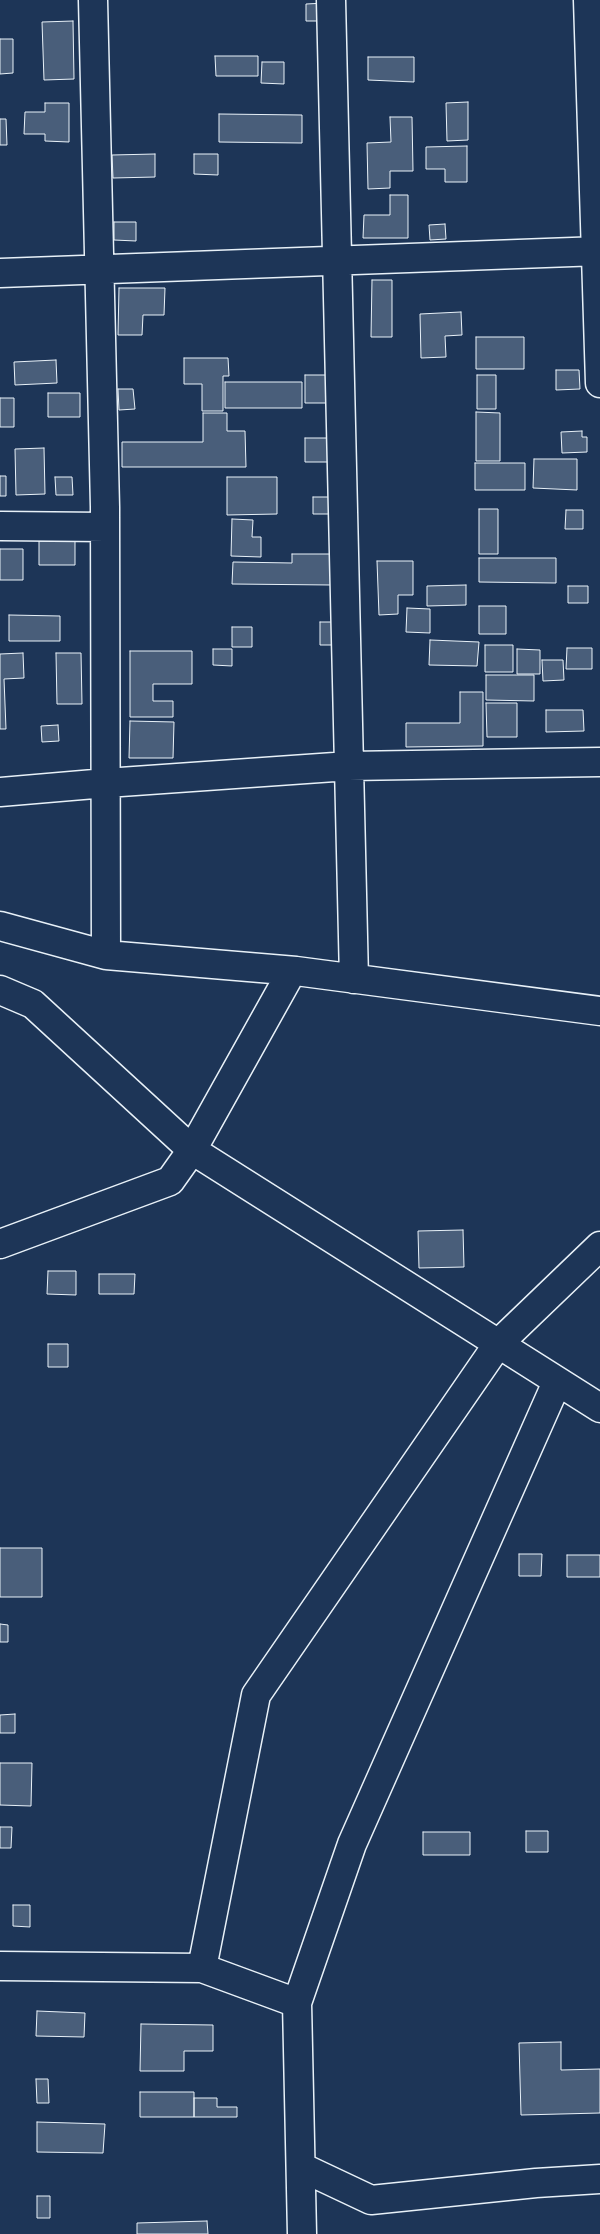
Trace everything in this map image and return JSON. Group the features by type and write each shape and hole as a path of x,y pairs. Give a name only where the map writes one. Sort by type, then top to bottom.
{"street":[{"path":"93,0 105,528 106,955"},
{"path":"331,0 354,979"},
{"path":"588,0 598,250 600,383"},
{"path":"0,273 598,250"},
{"path":"0,526 105,528"},
{"path":"0,792 349,766 600,762"},
{"path":"0,926 106,955 292,971 600,1011"},
{"path":"0,1244 170,1181 192,1150 292,971"},
{"path":"0,990 33,1004 192,1150 600,1408"},
{"path":"202,1968 256,1695 498,1344 600,1246"},
{"path":"302,2234 297,2003 352,1844 557,1382"},
{"path":"0,1966 202,1968 297,2003"},
{"path":"301,2167 371,2200 536,2183 600,2179"}],"building":[{"path":"326,3 327,21 306,21 306,4"},
{"path":"73,21 74,79 44,80 42,22"},
{"path":"0,39 13,39 13,73 0,74"},
{"path":"215,56 258,56 258,76 216,76"},
{"path":"368,57 414,57 414,82 368,80"},
{"path":"262,62 284,62 284,84 261,83"},
{"path":"468,102 468,140 447,141 446,103"},
{"path":"45,103 69,103 69,142 45,141 45,134 24,134 25,112 45,112"},
{"path":"219,114 302,115 302,143 219,142"},
{"path":"390,117 412,117 413,171 390,171 390,188 368,189 367,143 391,142"},
{"path":"0,119 6,119 7,145 0,145"},
{"path":"467,146 467,182 445,182 445,169 426,169 426,147"},
{"path":"155,154 155,177 113,178 112,155"},
{"path":"194,154 218,154 218,175 194,174"},
{"path":"390,195 408,195 408,238 363,238 364,215 390,215"},
{"path":"114,222 136,222 136,241 114,240"},
{"path":"445,224 446,239 430,240 429,225"},
{"path":"372,280 392,280 392,337 371,337"},
{"path":"119,288 165,288 164,315 143,315 142,335 118,335"},
{"path":"461,312 462,335 445,336 446,357 421,358 420,314"},
{"path":"476,337 524,337 524,369 476,369"},
{"path":"184,358 228,358 229,376 223,376 223,411 202,411 202,384 184,384"},
{"path":"56,360 57,383 15,385 14,362"},
{"path":"556,370 579,370 580,389 556,390"},
{"path":"305,375 326,375 326,403 305,403"},
{"path":"477,375 496,375 496,409 477,409"},
{"path":"225,382 302,382 302,408 225,408"},
{"path":"118,389 133,389 135,409 119,410"},
{"path":"48,393 80,393 80,417 48,417"},
{"path":"0,398 14,398 14,427 0,427"},
{"path":"476,412 500,413 500,461 476,461"},
{"path":"203,413 227,413 227,431 245,431 246,467 122,467 122,442 203,442"},
{"path":"582,431 582,437 587,437 587,452 562,453 561,432"},
{"path":"305,438 330,438 330,462 305,462"},
{"path":"44,448 45,494 16,495 15,449"},
{"path":"534,459 577,459 577,490 533,488"},
{"path":"475,463 525,463 525,490 475,490"},
{"path":"0,476 6,476 6,496 0,496"},
{"path":"55,477 72,477 73,495 56,495"},
{"path":"227,477 277,477 277,514 227,515"},
{"path":"313,497 331,497 331,514 313,514"},
{"path":"479,509 498,509 498,554 479,554"},
{"path":"566,510 583,510 583,529 565,529"},
{"path":"232,519 253,520 252,537 261,537 261,557 231,556"},
{"path":"39,541 75,541 75,565 39,565"},
{"path":"0,549 23,549 23,580 0,580"},
{"path":"292,554 331,554 331,585 232,584 233,562 292,563"},
{"path":"479,558 556,558 556,583 479,582"},
{"path":"377,561 413,561 413,595 398,595 398,614 379,615"},
{"path":"466,585 466,605 427,606 427,586"},
{"path":"568,586 588,586 588,603 568,603"},
{"path":"479,606 506,606 506,634 479,634"},
{"path":"407,608 430,609 430,633 406,632"},
{"path":"9,615 60,616 60,641 9,641"},
{"path":"320,622 339,622 345,645 320,645"},
{"path":"232,627 252,627 252,647 232,647"},
{"path":"430,640 479,642 477,666 429,665"},
{"path":"485,645 513,645 513,672 485,672"},
{"path":"567,648 592,648 592,669 566,669"},
{"path":"213,649 232,649 232,666 213,665"},
{"path":"517,649 540,650 540,674 517,674"},
{"path":"130,651 192,651 192,684 153,684 153,701 173,701 173,717 130,717"},
{"path":"23,653 24,678 4,679 6,729 0,729 0,654"},
{"path":"56,653 81,653 82,704 57,704"},
{"path":"542,660 563,660 564,680 543,681"},
{"path":"486,675 534,675 534,701 486,700"},
{"path":"460,692 483,692 483,746 406,747 406,723 460,723"},
{"path":"486,703 517,703 517,737 487,737"},
{"path":"546,710 583,710 584,731 546,732"},
{"path":"130,721 174,722 173,758 129,758"},
{"path":"58,725 59,741 42,742 41,726"},
{"path":"463,1230 464,1267 419,1268 418,1231"},
{"path":"48,1271 76,1271 76,1295 47,1294"},
{"path":"99,1274 135,1274 134,1294 99,1294"},
{"path":"48,1344 68,1344 68,1367 48,1367"},
{"path":"0,1548 42,1548 42,1597 0,1597"},
{"path":"519,1554 542,1554 541,1576 519,1576"},
{"path":"567,1555 600,1555 600,1577 567,1577"},
{"path":"0,1624 8,1625 8,1642 0,1642"},
{"path":"15,1714 15,1733 0,1733 0,1715"},
{"path":"0,1763 32,1763 31,1806 0,1805"},
{"path":"0,1827 12,1827 11,1848 0,1848"},
{"path":"526,1831 548,1831 548,1852 526,1852"},
{"path":"423,1832 470,1832 470,1855 423,1855"},
{"path":"13,1905 30,1905 30,1927 13,1926"},
{"path":"37,2011 85,2013 84,2037 36,2036"},
{"path":"141,2024 213,2025 213,2051 184,2051 184,2071 140,2071"},
{"path":"561,2042 561,2070 600,2069 600,2113 521,2115 519,2043"},
{"path":"36,2079 48,2079 49,2103 37,2103"},
{"path":"140,2092 194,2092 194,2117 140,2117"},
{"path":"194,2098 217,2098 217,2107 237,2107 237,2117 194,2117"},
{"path":"37,2122 105,2124 103,2153 37,2152"},
{"path":"37,2196 50,2196 50,2218 37,2218"},
{"path":"207,2221 208,2234 137,2234 137,2223"}]}
